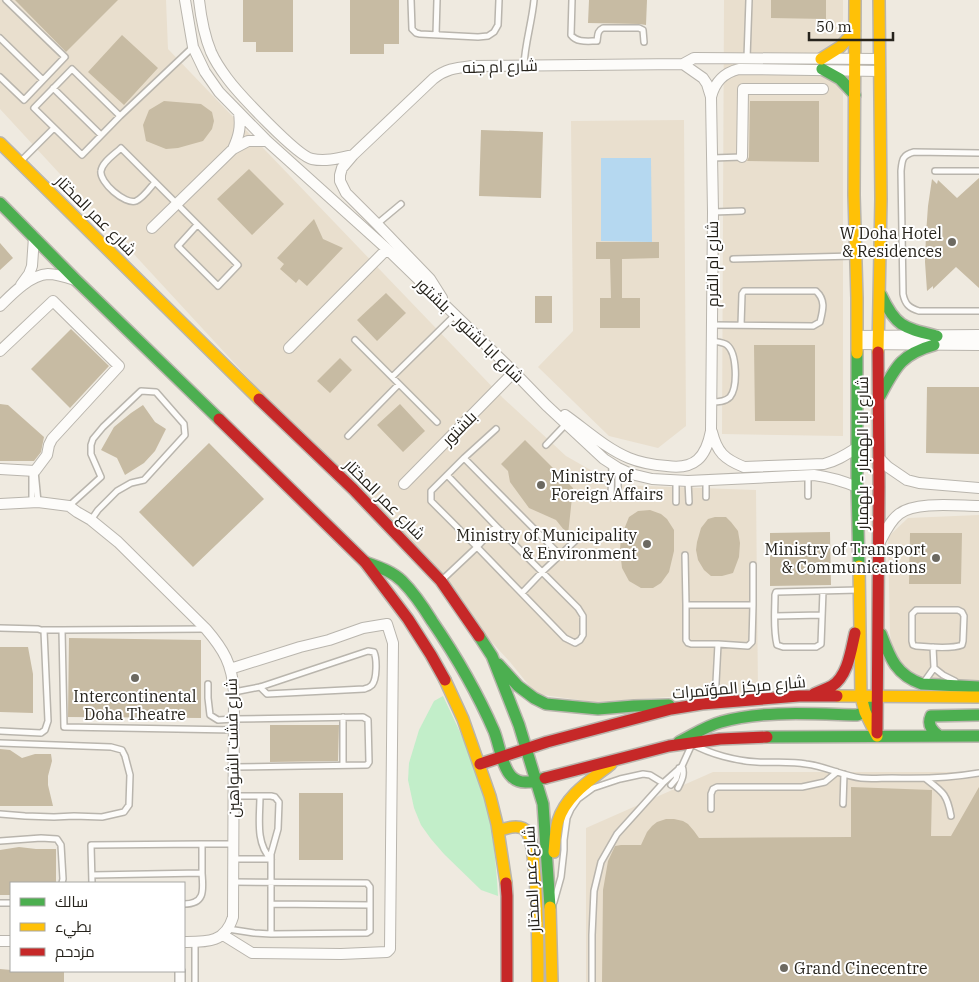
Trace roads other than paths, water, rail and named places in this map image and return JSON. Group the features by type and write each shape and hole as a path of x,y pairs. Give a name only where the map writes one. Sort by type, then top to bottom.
{"street":[{"name":"شارع ابا لشتور - بلشتور","path":"185,0 193,47 205,72 219,92 267,141 387,249 546,405 604,459 631,474 645,478 688,481 808,475 826,476 857,487"},
{"path":"199,0 202,24 216,61 226,77 269,124 301,154 310,159 327,160 353,155"},
{"name":"شارع ابا الهمبار - بلهمبار","path":"855,0 854,195 861,697 877,736"},
{"name":"شارع ابا الهمبار - بلهمبار","path":"877,736 881,199 879,0"},
{"path":"711,97 717,82 730,71 821,64 855,31"},
{"name":"شارع ام جنه","path":"452,313 434,285 346,193 340,181 342,168 353,155 442,71 471,66 683,64 694,58 747,58 821,64 880,65"},
{"name":"شارع ام القرم","path":"683,64 703,78 708,84 711,97 713,212 712,431 715,444 725,457 735,464 744,467 824,464 834,462 858,447"},
{"path":"821,64 841,79 854,95"},
{"path":"742,157 743,89 823,89"},
{"path":"233,149 239,133 239,113"},
{"path":"152,228 233,149 248,141 267,141"},
{"name":"شارع عمر المختار","path":"0,143 353,489 442,581 492,656 519,725 543,804 550,912 552,982"},
{"name":"شارع عمر المختار","path":"0,203 76,280 365,562 431,655 463,719 490,796 505,872 507,896 507,982"},
{"path":"20,288 32,266 34,237"},
{"path":"289,348 387,249"},
{"path":"0,306 20,288 37,277 57,274 76,280"},
{"path":"879,291 887,308 901,325 919,331 936,340 979,345"},
{"path":"0,351 53,301 119,366 52,439 47,455 34,471 0,469"},
{"path":"857,340 936,340 979,336"},
{"path":"880,397 896,366 910,354 936,340"},
{"name":"بلشتور","path":"404,484 514,372"},
{"name":"شارع ام القرم","path":"546,405 560,412 613,450 629,458 650,464 676,467 687,466 698,460 704,452 712,431"},
{"path":"879,458 893,471 908,480 919,483 979,488"},
{"name":"شارع فشت الشواهين","path":"0,504 35,502 69,506 91,520 118,542 206,629 225,654 234,692 233,917 225,932"},
{"path":"878,546 886,529 893,520 900,513 908,509 917,506 979,506"},
{"path":"365,562 385,569 402,581 442,633 475,692 494,733 510,775 516,780 524,782 536,780 669,746 735,738 979,736"},
{"path":"185,942 210,941 225,932 252,953 341,954 387,952 390,949 393,799 393,643 387,624 363,628 230,669"},
{"path":"799,696 814,694 834,685 845,671 854,636 860,624"},
{"path":"879,626 888,654 895,666 909,679 922,684 977,690"},
{"path":"492,656 503,671 518,686 546,704 598,709 702,704"},
{"name":"شارع مركز المؤتمرات","path":"480,764 547,742 670,709 715,702 799,696 877,697 977,690"},
{"path":"669,746 715,725 746,717 782,714 857,715 866,712 877,697"},
{"path":"939,736 930,727 929,722 932,716 938,714 979,715"},
{"path":"547,876 551,868 557,822 562,809 580,788 615,760"},
{"path":"498,831 515,827 523,828 530,834 535,866 538,982"}],"lane":[{"path":"0,77 24,100 65,57 6,0"},
{"path":"412,0 412,29 416,33 488,36 494,32 498,25 499,0"},
{"path":"436,35 437,0"},
{"path":"524,65 534,0"},
{"path":"572,0 571,35 574,39 597,41 599,30 603,28 639,28 643,30 644,42"},
{"path":"747,58 749,0"},
{"path":"0,38 43,80"},
{"path":"120,116 72,69 34,108 82,154 193,47"},
{"path":"53,88 101,135"},
{"path":"20,163 54,128"},
{"path":"155,182 140,199 135,202 125,201 109,187 101,176 101,170 104,164 121,148 155,182 177,204 197,225 238,265 218,286 178,246 197,225"},
{"path":"979,153 914,152 904,157 901,171 903,294 907,305 911,309 919,311 979,311"},
{"path":"712,158 742,157"},
{"path":"935,171 979,171"},
{"path":"377,224 401,204"},
{"path":"713,212 742,212"},
{"path":"733,259 856,256"},
{"path":"712,324 741,325 813,326 820,322 824,305 821,296 816,291 744,291 742,294 741,325"},
{"path":"392,377 452,313"},
{"path":"355,340 437,422"},
{"path":"712,341 728,345 733,354 735,372 734,388 731,396 725,400 712,402"},
{"path":"348,436 399,384"},
{"path":"69,506 101,477 91,454 93,439 141,391 156,392 184,424 185,435 144,480 131,483 117,491 91,520"},
{"path":"546,445 566,424"},
{"path":"446,475 578,608 583,616 583,635 580,640 575,642 565,638 431,501 431,491 446,475 496,429"},
{"path":"464,458 560,554"},
{"path":"611,496 615,466"},
{"path":"615,466 618,496"},
{"path":"34,471 35,502"},
{"path":"808,475 808,496"},
{"path":"706,480 706,498"},
{"path":"676,481 676,502"},
{"path":"688,481 689,502"},
{"path":"442,581 496,526"},
{"path":"522,593 575,541"},
{"path":"685,555 686,640 691,644 748,646 752,642 753,566"},
{"path":"823,591 821,644 819,646 780,647 776,639 776,592 859,590"},
{"path":"686,605 753,605"},
{"path":"919,610 958,610 962,612 964,616 962,645 958,647 933,647 916,646 912,643 912,616 914,612 919,610"},
{"path":"775,616 822,615"},
{"path":"0,628 42,630 206,629"},
{"path":"0,731 41,733 45,730 48,721 44,632 42,630"},
{"path":"62,630 64,727 234,730"},
{"path":"715,702 718,644"},
{"path":"922,684 934,668 933,647"},
{"path":"234,692 260,687 368,651 374,652 376,658 375,680 371,687 364,689 267,694 260,687"},
{"path":"934,668 947,678 977,690"},
{"path":"208,684 210,715 218,720 343,717 365,717 368,720 369,762 365,765 234,767"},
{"path":"343,717 343,765"},
{"path":"0,743 110,747 122,750 130,775 130,805 124,812 102,817 0,814"},
{"path":"671,785 676,779 692,744 703,750 728,757 755,762 806,764 862,778 926,779 979,774"},
{"path":"592,982 594,891 601,862 617,834 663,783 681,767"},
{"path":"678,788 683,779 684,772 681,767"},
{"path":"711,809 713,789 717,787 802,787 825,782 837,772"},
{"path":"550,912 561,877 567,818 578,799 593,788 643,774 650,775 663,783"},
{"path":"843,804 844,774"},
{"path":"926,779 945,795 949,803 951,816"},
{"path":"234,796 275,797 279,802 278,830 271,859 271,934"},
{"path":"260,796 260,838 262,847 271,859"},
{"path":"0,840 57,838 61,845 62,882"},
{"path":"185,904 199,899 203,894 202,844"},
{"path":"92,882 91,845 234,844"},
{"path":"233,859 271,859"},
{"path":"92,875 202,873"},
{"path":"225,932 271,934 367,933 370,931 370,887 367,883 233,882"},
{"path":"271,904 370,905"},
{"path":"195,942 195,982"}],"water":[{"path":"601,158 651,158 652,242 601,241"}],"place":[{"name":"W Doha Hotel & Residences","path":"952,242"},
{"name":"Ministry of Foreign Affairs","path":"541,485"},
{"name":"Ministry of Municipality & Environment","path":"647,544"},
{"name":"Ministry of Transport & Communications","path":"936,558"},
{"name":"Intercontinental Doha Theatre","path":"135,678"},
{"name":"Grand Cinecentre","path":"784,968"}]}
